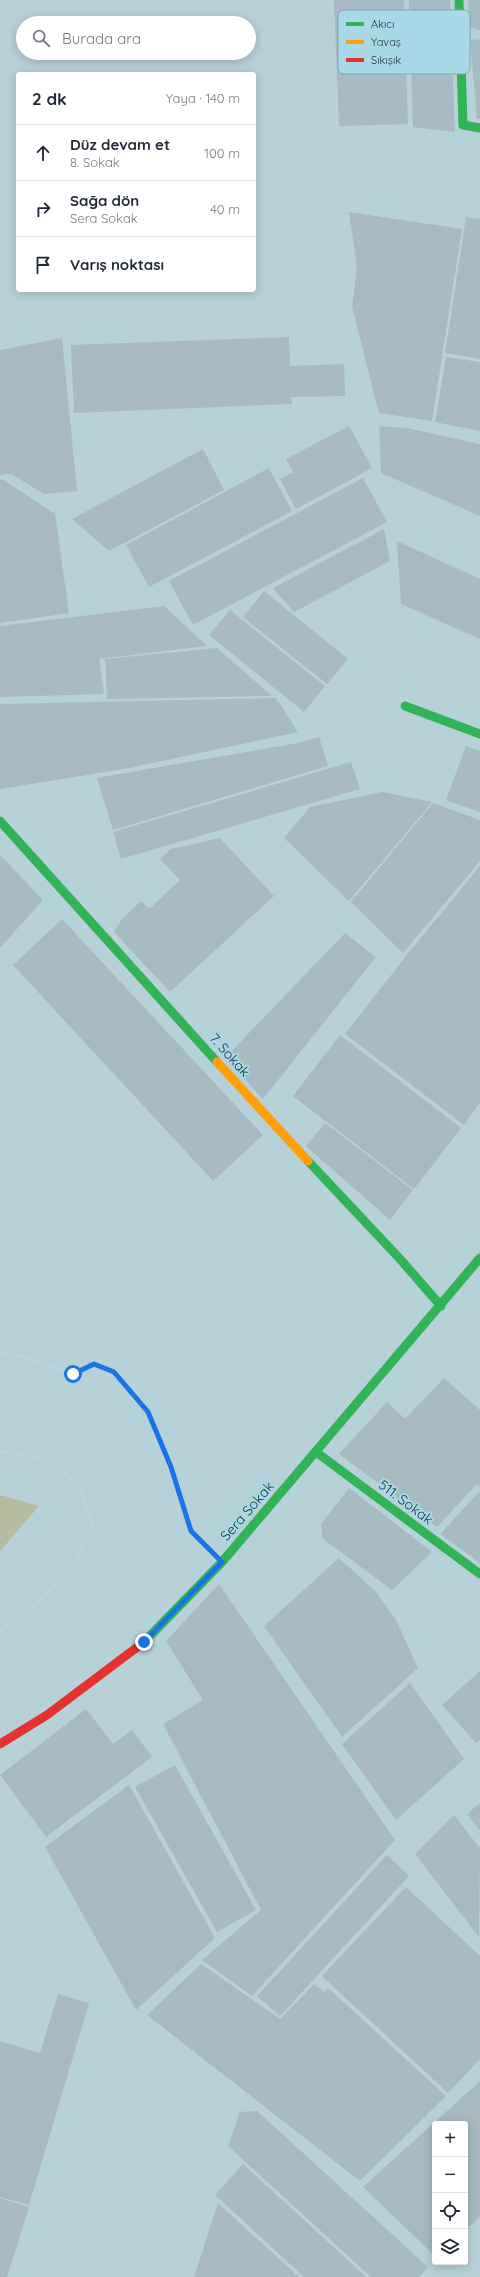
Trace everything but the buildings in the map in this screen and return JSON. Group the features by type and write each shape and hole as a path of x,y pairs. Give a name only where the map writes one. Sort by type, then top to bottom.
{"street":[{"path":"459,0 459,10"},
{"path":"461,74 463,124 480,128"},
{"path":"405,706 480,734"},
{"name":"7. Sokak","path":"0,821 260,1110 401,1260 441,1306"},
{"name":"Sera Sokak","path":"0,1744 47,1715 144,1642 222,1562 441,1306 480,1258"},
{"name":"511. Sokak","path":"316,1452 480,1574"}],"path":[{"path":"0,1353 22,1356 73,1374 94,1364 114,1372 148,1412 171,1467 191,1531 222,1562"},
{"path":"0,1451 38,1458 77,1481 92,1523 77,1561 39,1602 0,1632"}],"green space":[{"path":"0,1495 39,1506 0,1551"}],"traffic: fast":[{"path":"459,0 459,10"},
{"path":"461,74 463,125 480,128"},
{"path":"405,706 480,734"},
{"path":"0,821 217,1062"},
{"path":"308,1161 401,1260 441,1306"},
{"path":"144,1642 222,1562 480,1258"},
{"path":"316,1452 480,1574"}],"traffic: slow":[{"path":"217,1062 308,1161"}],"traffic: jam":[{"path":"0,1744 47,1715 144,1642"}],"route":[{"path":"73,1374 94,1364 114,1372 148,1412 171,1467 191,1531 222,1562 144,1642"}]}
